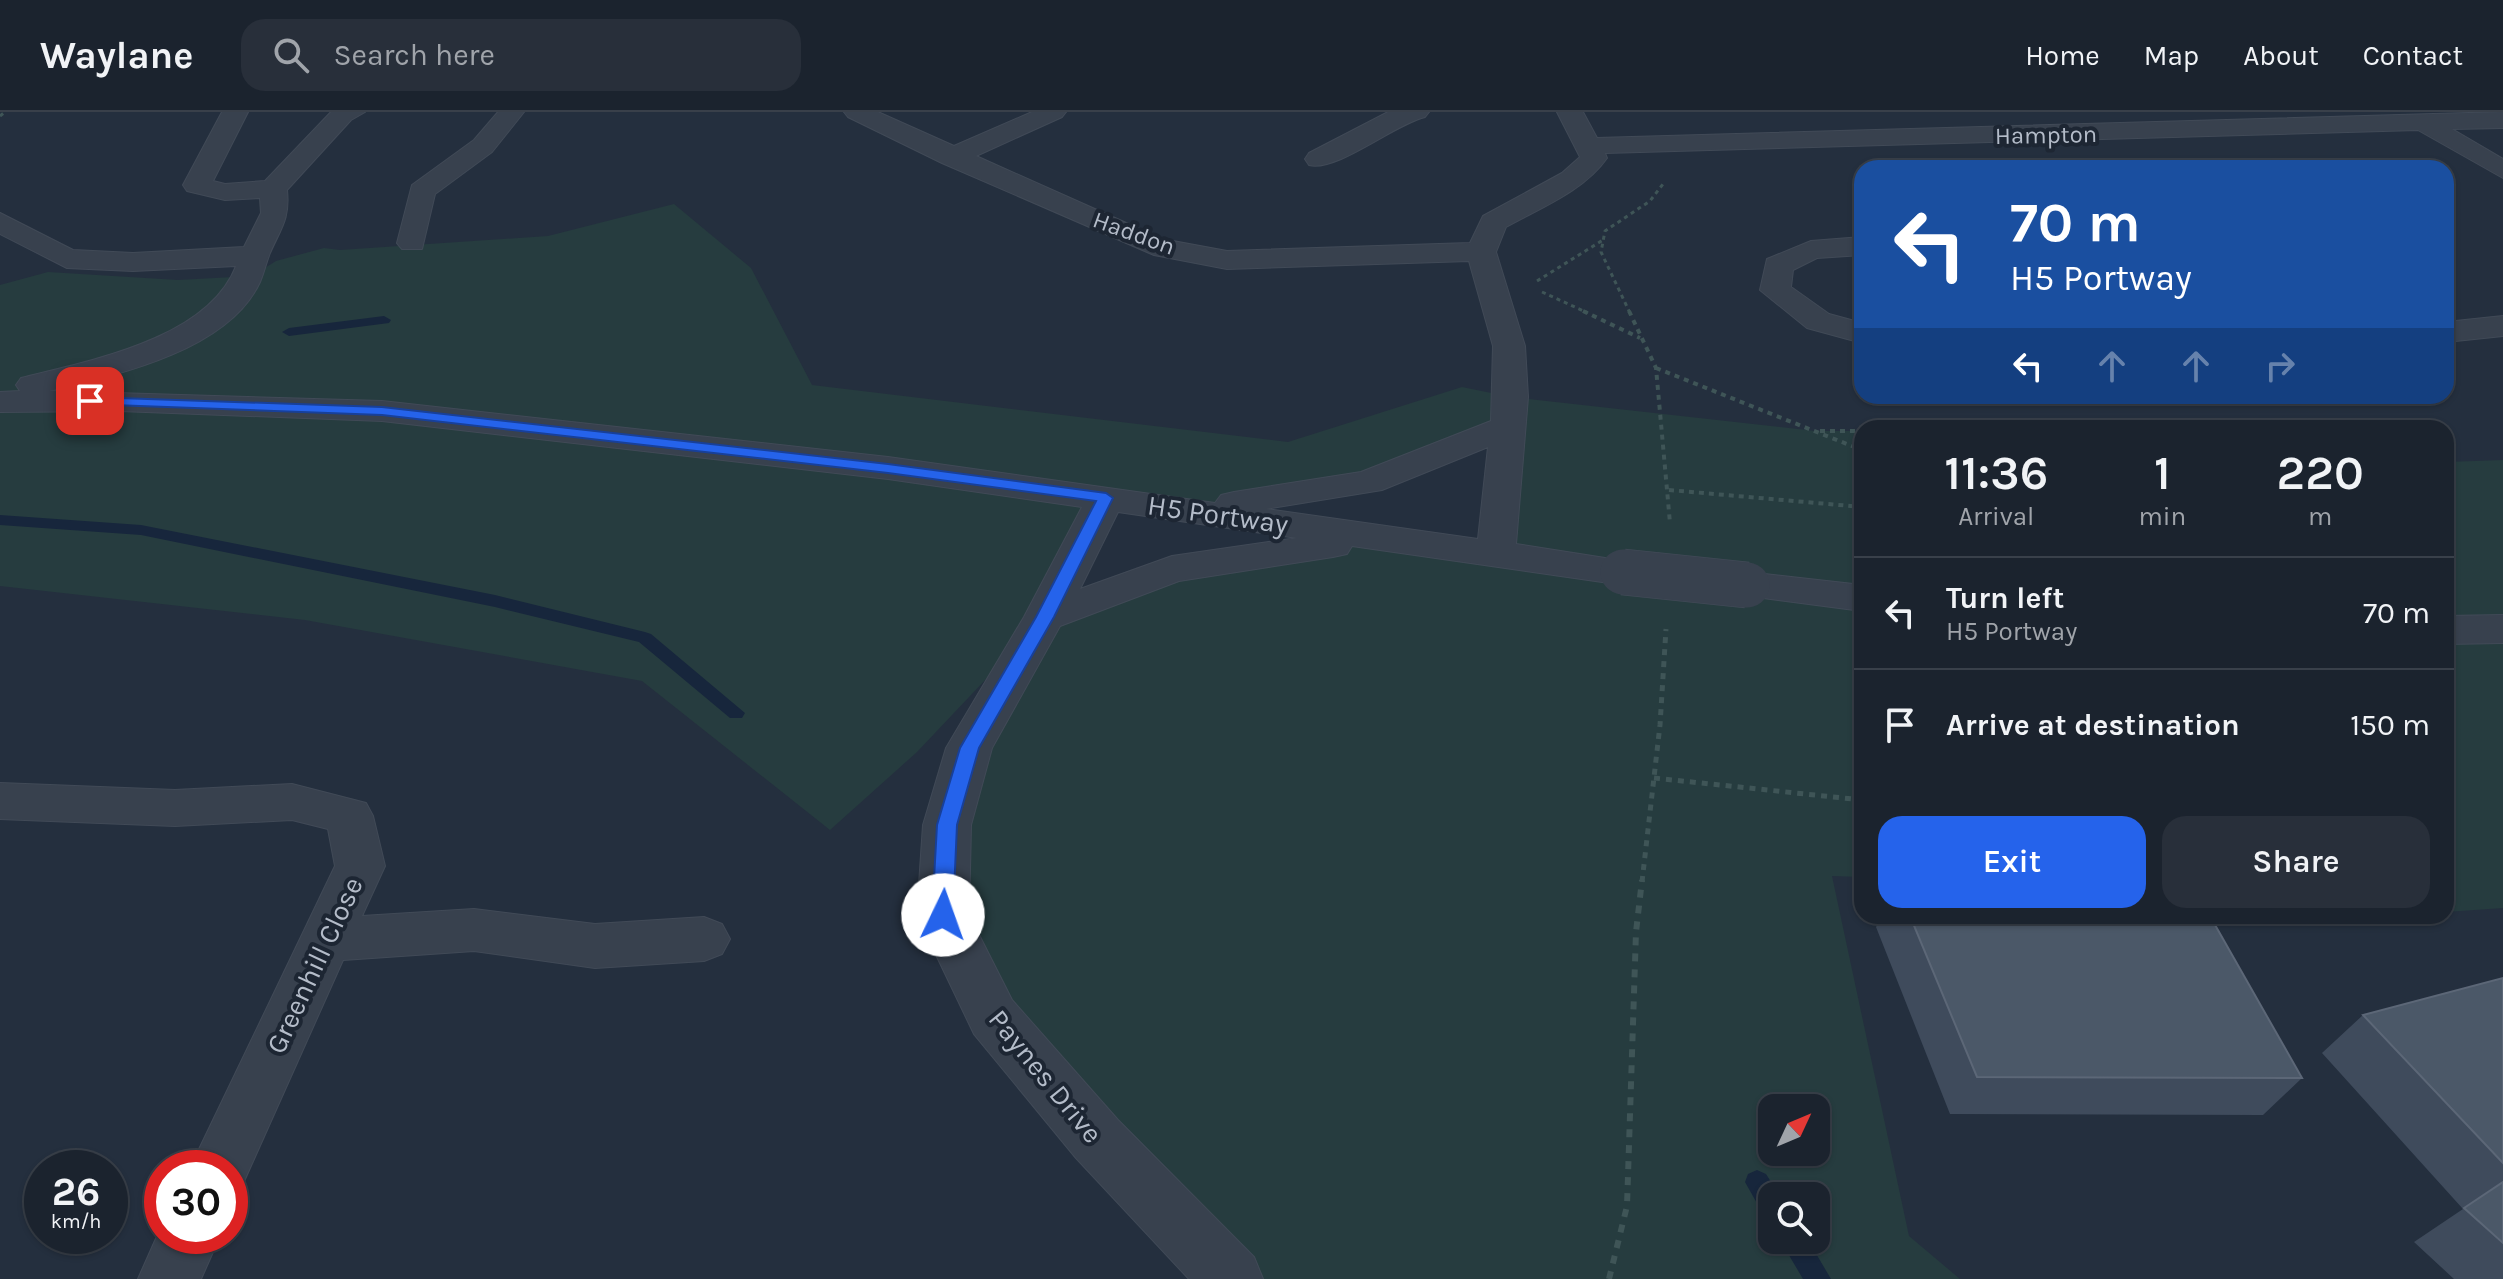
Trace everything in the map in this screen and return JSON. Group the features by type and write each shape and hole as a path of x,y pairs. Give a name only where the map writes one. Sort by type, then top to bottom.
{"street":[{"path":"235,112 197,185 225,192 273,189 347,114"},
{"path":"412,243 422,191 483,146 511,112"},
{"name":"Haddon","path":"857,112 1154,246 1227,260 1481,252"},
{"path":"951,157 1053,112"},
{"path":"1318,159 1400,116 1416,112"},
{"path":"1496,554 1508,427 1509,346 1481,252 1493,222 1572,179 1594,158 1570,112"},
{"name":"Hampton","path":"1589,146 1845,150 2503,120"},
{"path":"2427,125 2503,170"},
{"path":"0,393 97,369 182,337 228,309 252,276 255,254 275,213 273,189"},
{"path":"0,222 67,259 133,262 210,260 255,254"},
{"path":"1854,247 1811,250 1778,265 1775,290 1818,321 1854,331"},
{"path":"2454,331 2503,326"},
{"name":"H5 Portway","path":"0,402 120,401 382,411 888,468 1623,572 1854,597"},
{"path":"1192,510 1369,482 1508,427"},
{"name":"Paynes Drive","path":"1106,498 1045,617 969,748 947,825 943,915 993,1017 1097,1139 1232,1279"},
{"path":"1045,617 1172,569 1379,538"},
{"path":"2454,630 2503,629"},
{"name":"Greenhill Close","path":"3,805 175,808 292,802 349,816 360,866 228,1150"},
{"path":"325,940 474,930 595,946 704,939"},
{"path":"169,1279 181,1254"}],"path":[{"path":"0,116 5,112"},
{"path":"1645,145 1664,169 1663,187 1650,201 1605,231 1601,252 1656,368 1670,527"},
{"path":"1604,239 1530,286 1640,338"},
{"path":"1656,368 1854,447"},
{"path":"1815,431 1854,431"},
{"path":"1669,490 1854,506"},
{"path":"1609,1279 1627,1206 1636,932 1654,778 1666,617"},
{"path":"1654,778 1854,799"}],"green space":[{"path":"674,204 751,268 812,385 1288,442 1462,387 1511,397 1815,431 1854,431 1854,877 1832,876 1909,1236 1960,1279 1232,1279 993,1017 947,825 1042,620 917,752 830,830 642,681 305,620 0,586 0,285 48,272 178,280 252,276 276,261 324,248 340,250 548,236","holes":["1508,428 1495,553 1379,538 1172,569 1046,616 1106,498 1192,510 1369,482"]},
{"path":"2503,460 2503,908 2454,911 2454,462"}],"building":[{"path":"1913,924 2215,924 2302,1078 1977,1077"},
{"path":"2503,978 2503,1163 2363,1015"},
{"path":"2503,1182 2503,1243 2464,1208"}],"waterway":[{"path":"289,332 384,320"},
{"path":"0,520 141,530 495,601 645,638 736,713"},
{"path":"1802,1254 1818,1279"}],"route":[{"path":"90,401 382,411 888,468 1106,498 1045,617 969,748 947,825 943,915"}]}
